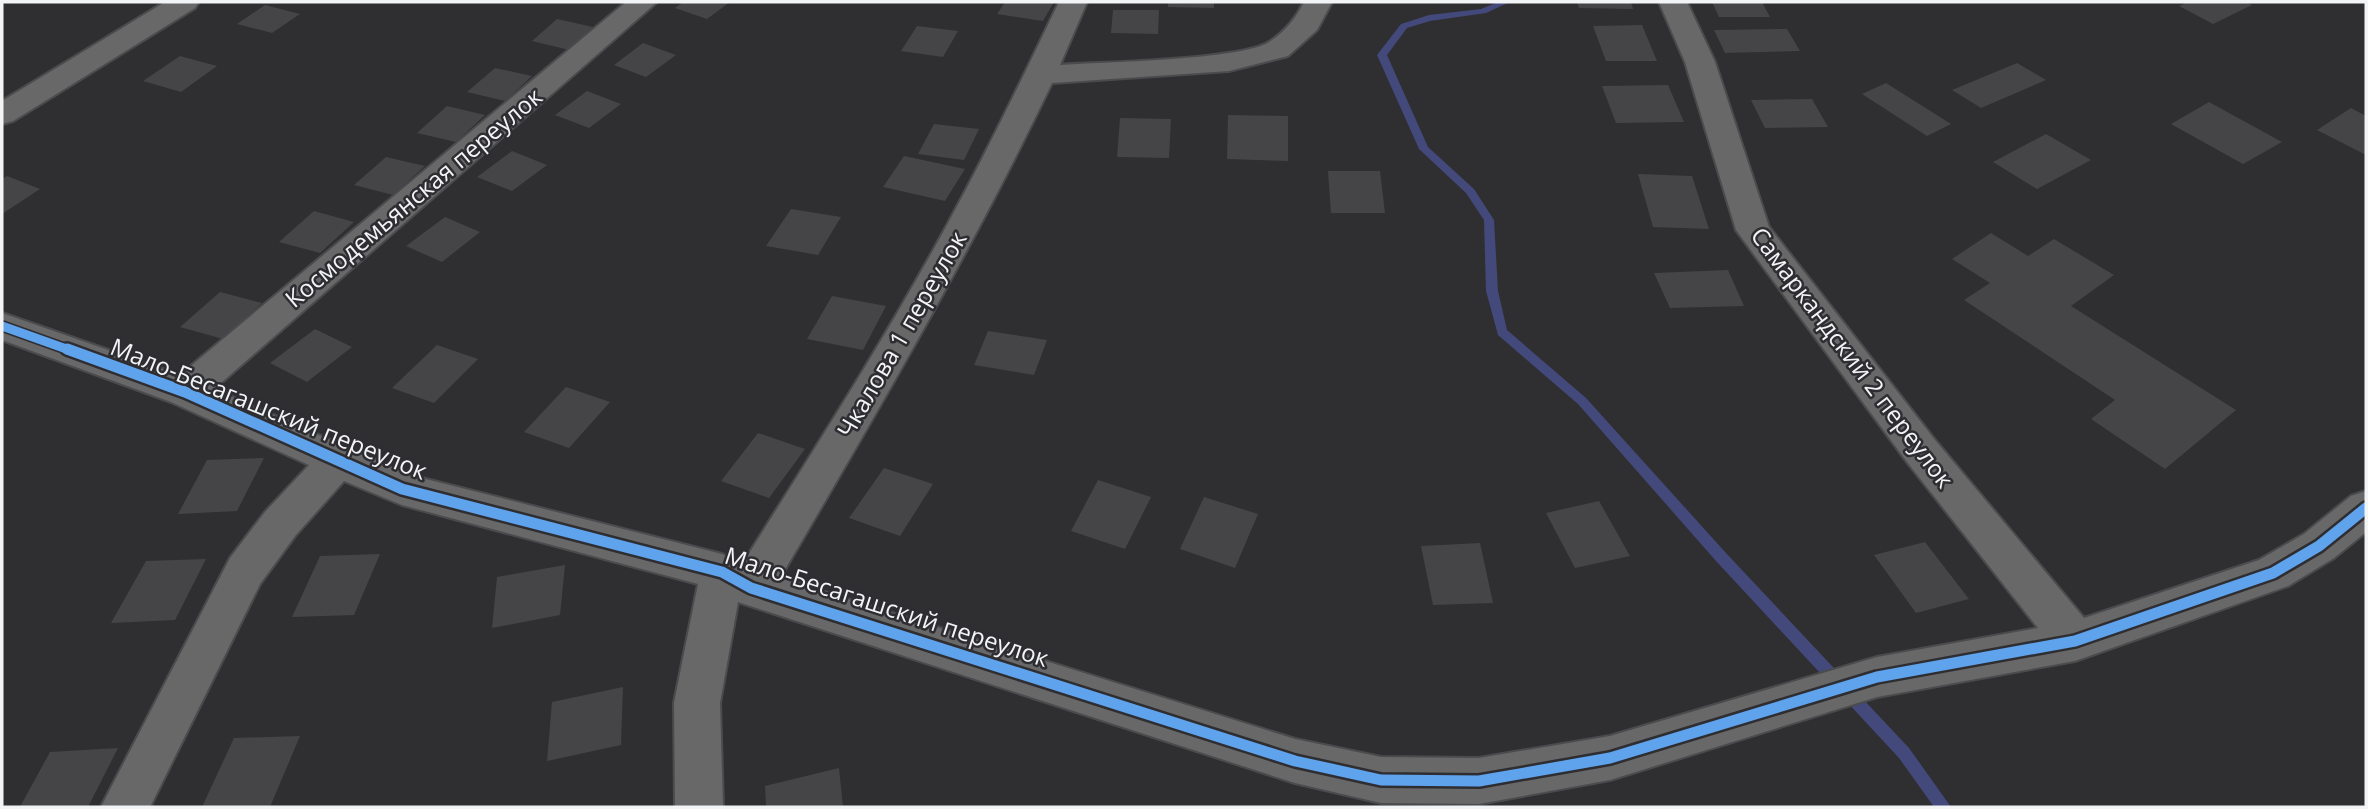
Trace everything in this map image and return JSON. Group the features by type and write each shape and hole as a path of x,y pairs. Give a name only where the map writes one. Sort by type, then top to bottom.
{"street":[{"path":"2,114 184,2"},
{"name":"Космодемьянская переулок","path":"184,392 643,2"},
{"name":"Чкалова 1 переулок","path":"737,580 924,300 1042,75 1073,2"},
{"path":"1042,75 1229,62 1278,50 1307,24 1318,2"},
{"name":"Самаркандский 2 переулок","path":"1674,2 1700,62 1753,230 1921,451 2075,641"},
{"name":"Мало-Бесагашский переулок","path":"2,326 184,392 402,489 737,580 1295,761 1381,780 1479,780 1610,758 1877,677 2075,641 2273,573 2319,546 2366,508"},
{"name":"Мало-Бесагашский переулок","path":"125,807 245,571 280,524 338,461"},
{"path":"699,807 697,703 737,580"}],"building":[{"path":"683,2 730,2 707,19 675,8"},
{"path":"1005,2 1054,2 1043,21 997,14"},
{"path":"1168,2 1214,2 1214,8 1168,7"},
{"path":"1577,2 1631,2 1633,9 1579,8"},
{"path":"1712,2 1762,2 1770,17 1719,17"},
{"path":"2188,2 2246,2 2252,5 2213,24 2179,6"},
{"path":"265,5 300,14 272,33 237,24"},
{"path":"1113,10 1159,10 1158,34 1111,33"},
{"path":"557,19 593,27 569,50 532,41"},
{"path":"1642,25 1657,61 1606,61 1593,26"},
{"path":"917,26 958,31 943,57 901,51"},
{"path":"1787,29 1800,51 1725,53 1714,30"},
{"path":"643,43 676,55 646,77 614,65"},
{"path":"180,56 217,66 181,92 143,81"},
{"path":"2017,63 2046,80 1981,108 1952,90"},
{"path":"495,68 532,76 505,101 467,92"},
{"path":"1886,83 1951,124 1927,136 1862,94"},
{"path":"1668,85 1684,122 1616,123 1602,86"},
{"path":"587,91 621,104 589,128 555,115"},
{"path":"1812,99 1828,127 1765,128 1751,100"},
{"path":"2209,102 2282,142 2243,164 2171,124"},
{"path":"447,106 485,115 456,142 417,133"},
{"path":"2351,108 2366,116 2366,155 2317,130"},
{"path":"1228,115 1288,116 1288,161 1227,159"},
{"path":"1120,118 1171,119 1169,158 1117,157"},
{"path":"934,124 979,129 964,160 918,154"},
{"path":"2046,134 2091,160 2037,189 1993,162"},
{"path":"512,151 547,165 512,191 477,177"},
{"path":"904,156 965,169 945,201 883,187"},
{"path":"386,157 425,166 393,195 354,185"},
{"path":"1328,171 1380,171 1385,213 1331,213"},
{"path":"1638,174 1692,176 1709,229 1653,227"},
{"path":"7,176 40,189 2,214 2,179"},
{"path":"791,209 841,217 818,255 766,246"},
{"path":"314,211 354,222 320,253 279,242"},
{"path":"445,217 480,232 442,262 406,246"},
{"path":"1991,233 2028,256 2054,239 2114,275 2071,306 2236,410 2165,469 2091,419 2115,400 1964,300 1990,283 1952,259"},
{"path":"1728,270 1744,306 1670,308 1654,273"},
{"path":"220,292 262,303 223,339 180,327"},
{"path":"832,296 886,306 863,350 807,339"},
{"path":"315,329 352,347 307,382 270,363"},
{"path":"988,331 1047,340 1034,375 974,365"},
{"path":"437,345 478,359 434,403 392,388"},
{"path":"566,387 610,402 569,448 524,432"},
{"path":"758,433 805,449 769,498 721,481"},
{"path":"264,458 237,511 178,514 207,460"},
{"path":"884,468 933,484 900,536 849,518"},
{"path":"1098,480 1151,497 1125,549 1071,531"},
{"path":"1204,497 1258,514 1235,568 1180,549"},
{"path":"1599,501 1630,556 1575,568 1546,513"},
{"path":"1925,542 1969,599 1916,613 1874,555"},
{"path":"1480,543 1493,603 1433,605 1421,546"},
{"path":"380,554 354,615 292,617 320,556"},
{"path":"206,559 175,620 111,623 146,561"},
{"path":"565,565 560,615 492,628 497,577"},
{"path":"623,687 621,745 547,761 552,702"},
{"path":"300,736 270,807 202,807 234,738"},
{"path":"118,748 88,807 20,807 50,752"},
{"path":"839,768 843,807 766,807 765,786"}],"waterway":[{"path":"1505,2 1483,11 1429,18 1404,26 1382,55 1424,149 1470,191 1489,220 1492,291 1502,332 1582,401 1721,557 1904,753 1943,807"}],"cycle path":[{"path":"2,326 185,392 402,489 722,572 751,588 1295,761 1381,780 1479,781 1610,758 1877,677 2075,641 2273,573 2319,546 2366,508"}]}
